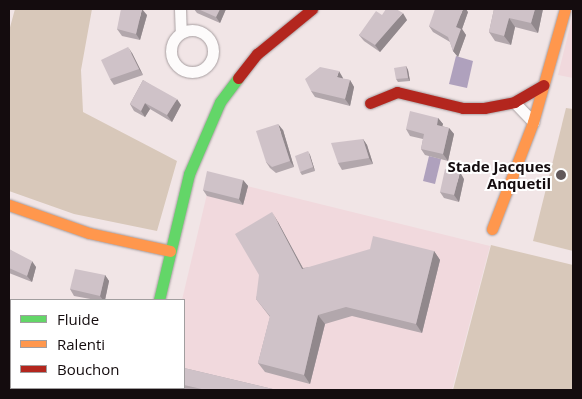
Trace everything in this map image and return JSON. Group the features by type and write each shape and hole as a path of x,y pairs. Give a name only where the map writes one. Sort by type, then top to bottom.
{"street":[{"path":"180,9 181,33"},
{"path":"159,299 192,166 220,102 257,54 312,9"},
{"path":"492,229 533,122 565,9"},
{"path":"370,103 397,92 463,108 514,102 542,85"},
{"path":"514,102 533,122"},
{"path":"9,205 89,233 170,251"}],"shaded area":[{"path":"15,9 92,9 81,70 83,112 177,161 157,231 74,214 9,191 9,31"},
{"path":"573,14 573,78 558,75"},
{"path":"456,56 473,61 467,88 449,84"},
{"name":"Stade Jacques Anquetil","path":"566,108 573,109 573,251 533,241"},
{"path":"429,156 441,159 435,184 423,181"},
{"path":"211,177 490,246 452,390 240,390 185,377 185,299 182,299"},
{"path":"491,245 573,265 573,390 453,390"}],"building":[{"path":"121,9 142,9 136,34 117,29"},
{"path":"198,9 220,9 216,17"},
{"path":"386,9 396,9 403,13 375,45 359,35 376,11 382,15"},
{"path":"435,9 463,9 456,27 461,29 453,51 448,37 429,26"},
{"path":"494,9 535,9 531,23 509,18 504,36 489,32"},
{"path":"128,47 139,69 110,79 101,60"},
{"path":"406,66 408,78 396,79 394,68"},
{"path":"320,67 339,71 337,77 350,80 345,99 311,91 305,79"},
{"path":"143,80 177,99 167,115 145,103 141,111 130,104"},
{"path":"410,111 438,118 437,125 449,128 443,154 421,149 424,134 406,129"},
{"path":"278,124 290,161 272,167 266,162 256,131"},
{"path":"363,139 369,158 338,163 331,143"},
{"path":"308,151 313,167 300,172 295,156"},
{"path":"445,169 460,172 454,195 440,192"},
{"path":"207,171 243,180 239,199 203,190"},
{"path":"272,212 302,269 370,249 373,236 434,251 416,324 346,307 318,315 304,375 258,363 270,316 256,299 259,275 235,234"},
{"path":"9,249 32,261 27,276 9,268"},
{"path":"75,269 105,275 100,296 70,289"},
{"path":"185,368 277,390 206,390 185,385"}],"traffic: fast":[{"path":"159,299 189,174 220,102 238,78"}],"traffic: slow":[{"path":"492,229 533,122 565,9"},
{"path":"9,205 89,233 170,251"}],"traffic: jam":[{"path":"238,78 257,54 312,9"},
{"path":"370,103 397,92 463,108 484,108 514,102 543,85"}],"place":[{"name":"Stade Jacques Anquetil","path":"561,175"}]}
